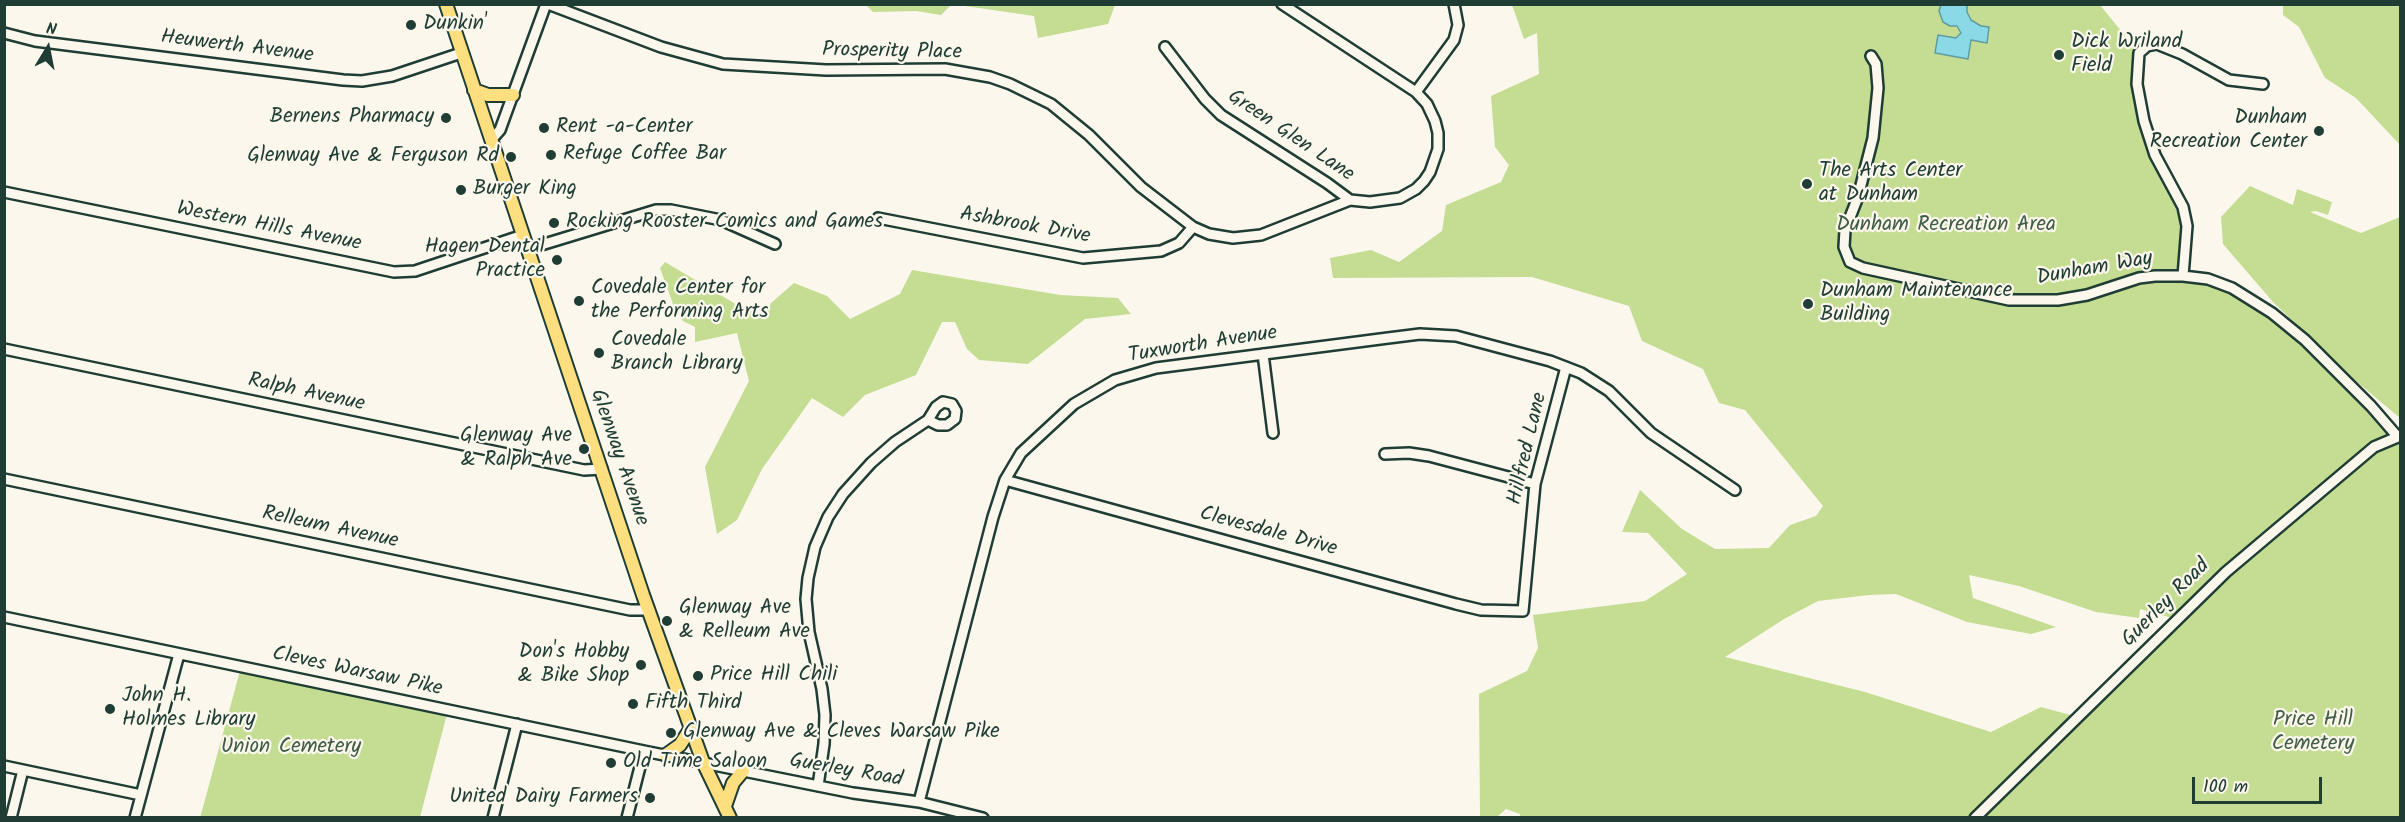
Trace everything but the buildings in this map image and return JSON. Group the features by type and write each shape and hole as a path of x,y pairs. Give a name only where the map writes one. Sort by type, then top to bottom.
{"main road":[{"name":"Glenway Avenue","path":"446,4 649,610 703,762 730,818"},
{"path":"474,90 488,95 513,94"},
{"path":"666,755 680,745 691,728"},
{"path":"725,806 733,783 743,771"}],"street":[{"path":"492,139 500,130 547,4"},
{"name":"Prosperity Place","path":"547,4 661,47 723,64 826,70 945,69 1000,80 1036,96 1071,119 1141,187 1193,227"},
{"path":"1193,227 1209,234 1244,238 1282,227 1350,200 1370,202 1400,198 1416,189 1430,172 1438,149 1438,132 1432,112 1416,92 1282,4"},
{"path":"1416,92 1454,40 1458,25 1454,4"},
{"name":"Heuwerth Avenue","path":"4,33 35,40 362,81 392,76 461,53"},
{"path":"2183,276 2187,226 2183,207 2155,155 2144,121 2137,84 2139,53 2147,46 2157,44 2182,54 2229,81 2263,84"},
{"name":"Green Glen Lane","path":"1165,47 1205,99 1221,115 1350,200"},
{"name":"Dunham Way","path":"1871,56 1876,64 1878,88 1872,138 1857,197 1845,230 1844,247 1850,262 1863,268 2008,300 2058,300 2086,295 2139,278 2183,276 2208,279 2232,288 2272,313 2305,340 2399,436"},
{"name":"Western Hills Avenue","path":"4,192 393,272 415,271 523,235"},
{"path":"528,249 656,210 671,210 721,220 775,244"},
{"name":"Ashbrook Drive","path":"879,218 1083,258 1161,251 1179,243 1193,227"},
{"name":"Tuxworth Avenue","path":"919,802 993,517 1005,480 1021,453 1074,404 1100,387 1132,374 1156,368 1420,334 1439,334 1474,340 1566,367 1602,386 1651,433 1735,490"},
{"name":"Ralph Avenue","path":"4,349 584,470 602,469"},
{"path":"1263,354 1273,433"},
{"name":"Hillfred Lane","path":"1522,610 1535,484 1566,367"},
{"path":"818,786 824,744 825,715 822,689 809,632 806,599 815,547 828,517 858,477 895,442 928,420"},
{"name":"Guerley Road","path":"1975,818 2226,572 2374,447 2399,436"},
{"path":"1385,454 1409,453 1429,456 1535,484"},
{"name":"Relleum Avenue","path":"4,479 630,610 649,610"},
{"name":"Clevesdale Drive","path":"1005,480 1456,604 1481,610 1522,610"},
{"name":"Cleves Warsaw Pike","path":"4,617 703,762"},
{"path":"135,818 178,654"},
{"path":"493,818 517,724"},
{"path":"627,818 644,751"},
{"name":"Guerley Road","path":"703,762 818,786 919,802 983,818"},
{"path":"4,766 141,795"},
{"path":"11,818 23,770"}],"green space":[{"path":"1115,4 1108,24 1038,38 1034,16 958,5"},
{"path":"866,5 951,5 941,15 916,11 873,12"},
{"path":"1512,5 2100,5 2139,53 2144,121 2183,207 2183,276 2208,279 2272,313 2400,436 2400,817 1520,818 1520,814 1506,809 1497,817 1480,817 1479,694 1527,671 1538,648 1533,615 1645,601 1687,574 1648,533 1622,532 1640,490 1682,529 1715,549 1769,548 1790,525 1816,516 1823,506 1745,410 1719,403 1703,369 1642,341 1629,306 1532,277 1333,278 1330,258 1371,250 1399,262 1442,231 1446,205 1501,182 1509,165 1495,147 1491,96 1539,74 1537,33 1524,39","holes":["1969,575 2019,586 2096,612 2139,618 2140,609 2176,619 2078,717 2041,707 1991,732 1865,692 1725,657 1784,619 1818,601 1869,595 1896,594 1967,622 2031,634 2056,627 1973,598"]},
{"path":"2283,5 2400,5 2400,145 2356,98 2325,78 2299,27 2283,15"},
{"path":"2250,186 2293,205 2297,189 2332,202 2328,215 2316,211 2310,212 2361,233 2400,217 2400,418 2356,381 2273,302 2223,244 2221,217"},
{"path":"665,262 739,306 765,316 771,303 794,283 827,296 850,319 900,294 912,270 1060,295 1118,298 1131,314 1085,319 1028,364 979,360 967,349 955,322 942,322 916,375 865,395 843,417 812,398 762,469 737,520 717,534 705,467 749,381 737,333 695,342 695,327 683,321 673,304 660,268"},
{"name":"Union Cemetery","path":"241,667 448,710 420,817 200,818"}],"water":[{"path":"1941,5 1967,5 1967,12 1971,20 1981,26 1989,27 1987,43 1971,40 1968,59 1935,53 1938,35 1956,38 1961,33 1957,26 1950,26 1943,22 1939,11"}],"place":[{"name":"Dunkin'","path":"411,25"},
{"name":"Dick Wriland Field","path":"2059,55"},
{"name":"Bernens Pharmacy","path":"446,118"},
{"name":"Rent -a-Center","path":"544,128"},
{"name":"Dunham Recreation Center","path":"2319,131"},
{"name":"Refuge Coffee Bar","path":"551,155"},
{"name":"Glenway Ave & Ferguson Rd","path":"511,157"},
{"name":"The Arts Center at Dunham","path":"1807,184"},
{"name":"Burger King","path":"461,190"},
{"name":"Rocking Rooster Comics and Games","path":"554,223"},
{"name":"Hagen Dental Practice","path":"557,260"},
{"name":"Covedale Center for the Performing Arts","path":"579,301"},
{"name":"Dunham Maintenance Building","path":"1808,304"},
{"name":"Covedale Branch Library","path":"599,353"},
{"name":"Glenway Ave & Ralph Ave","path":"584,449"},
{"name":"Glenway Ave & Relleum Ave","path":"667,621"},
{"name":"Don's Hobby & Bike Shop","path":"641,665"},
{"name":"Price Hill Chili","path":"698,676"},
{"name":"Fifth Third","path":"633,704"},
{"name":"John H. Holmes Library","path":"110,709"},
{"name":"Glenway Ave & Cleves Warsaw Pike","path":"671,733"},
{"name":"Old Time Saloon","path":"611,763"},
{"name":"United Dairy Farmers","path":"650,798"}],"park label":[{"name":"Dunham Recreation Area","path":"1946,226"},
{"name":"Price Hill Cemetery","path":"2313,733"}]}
